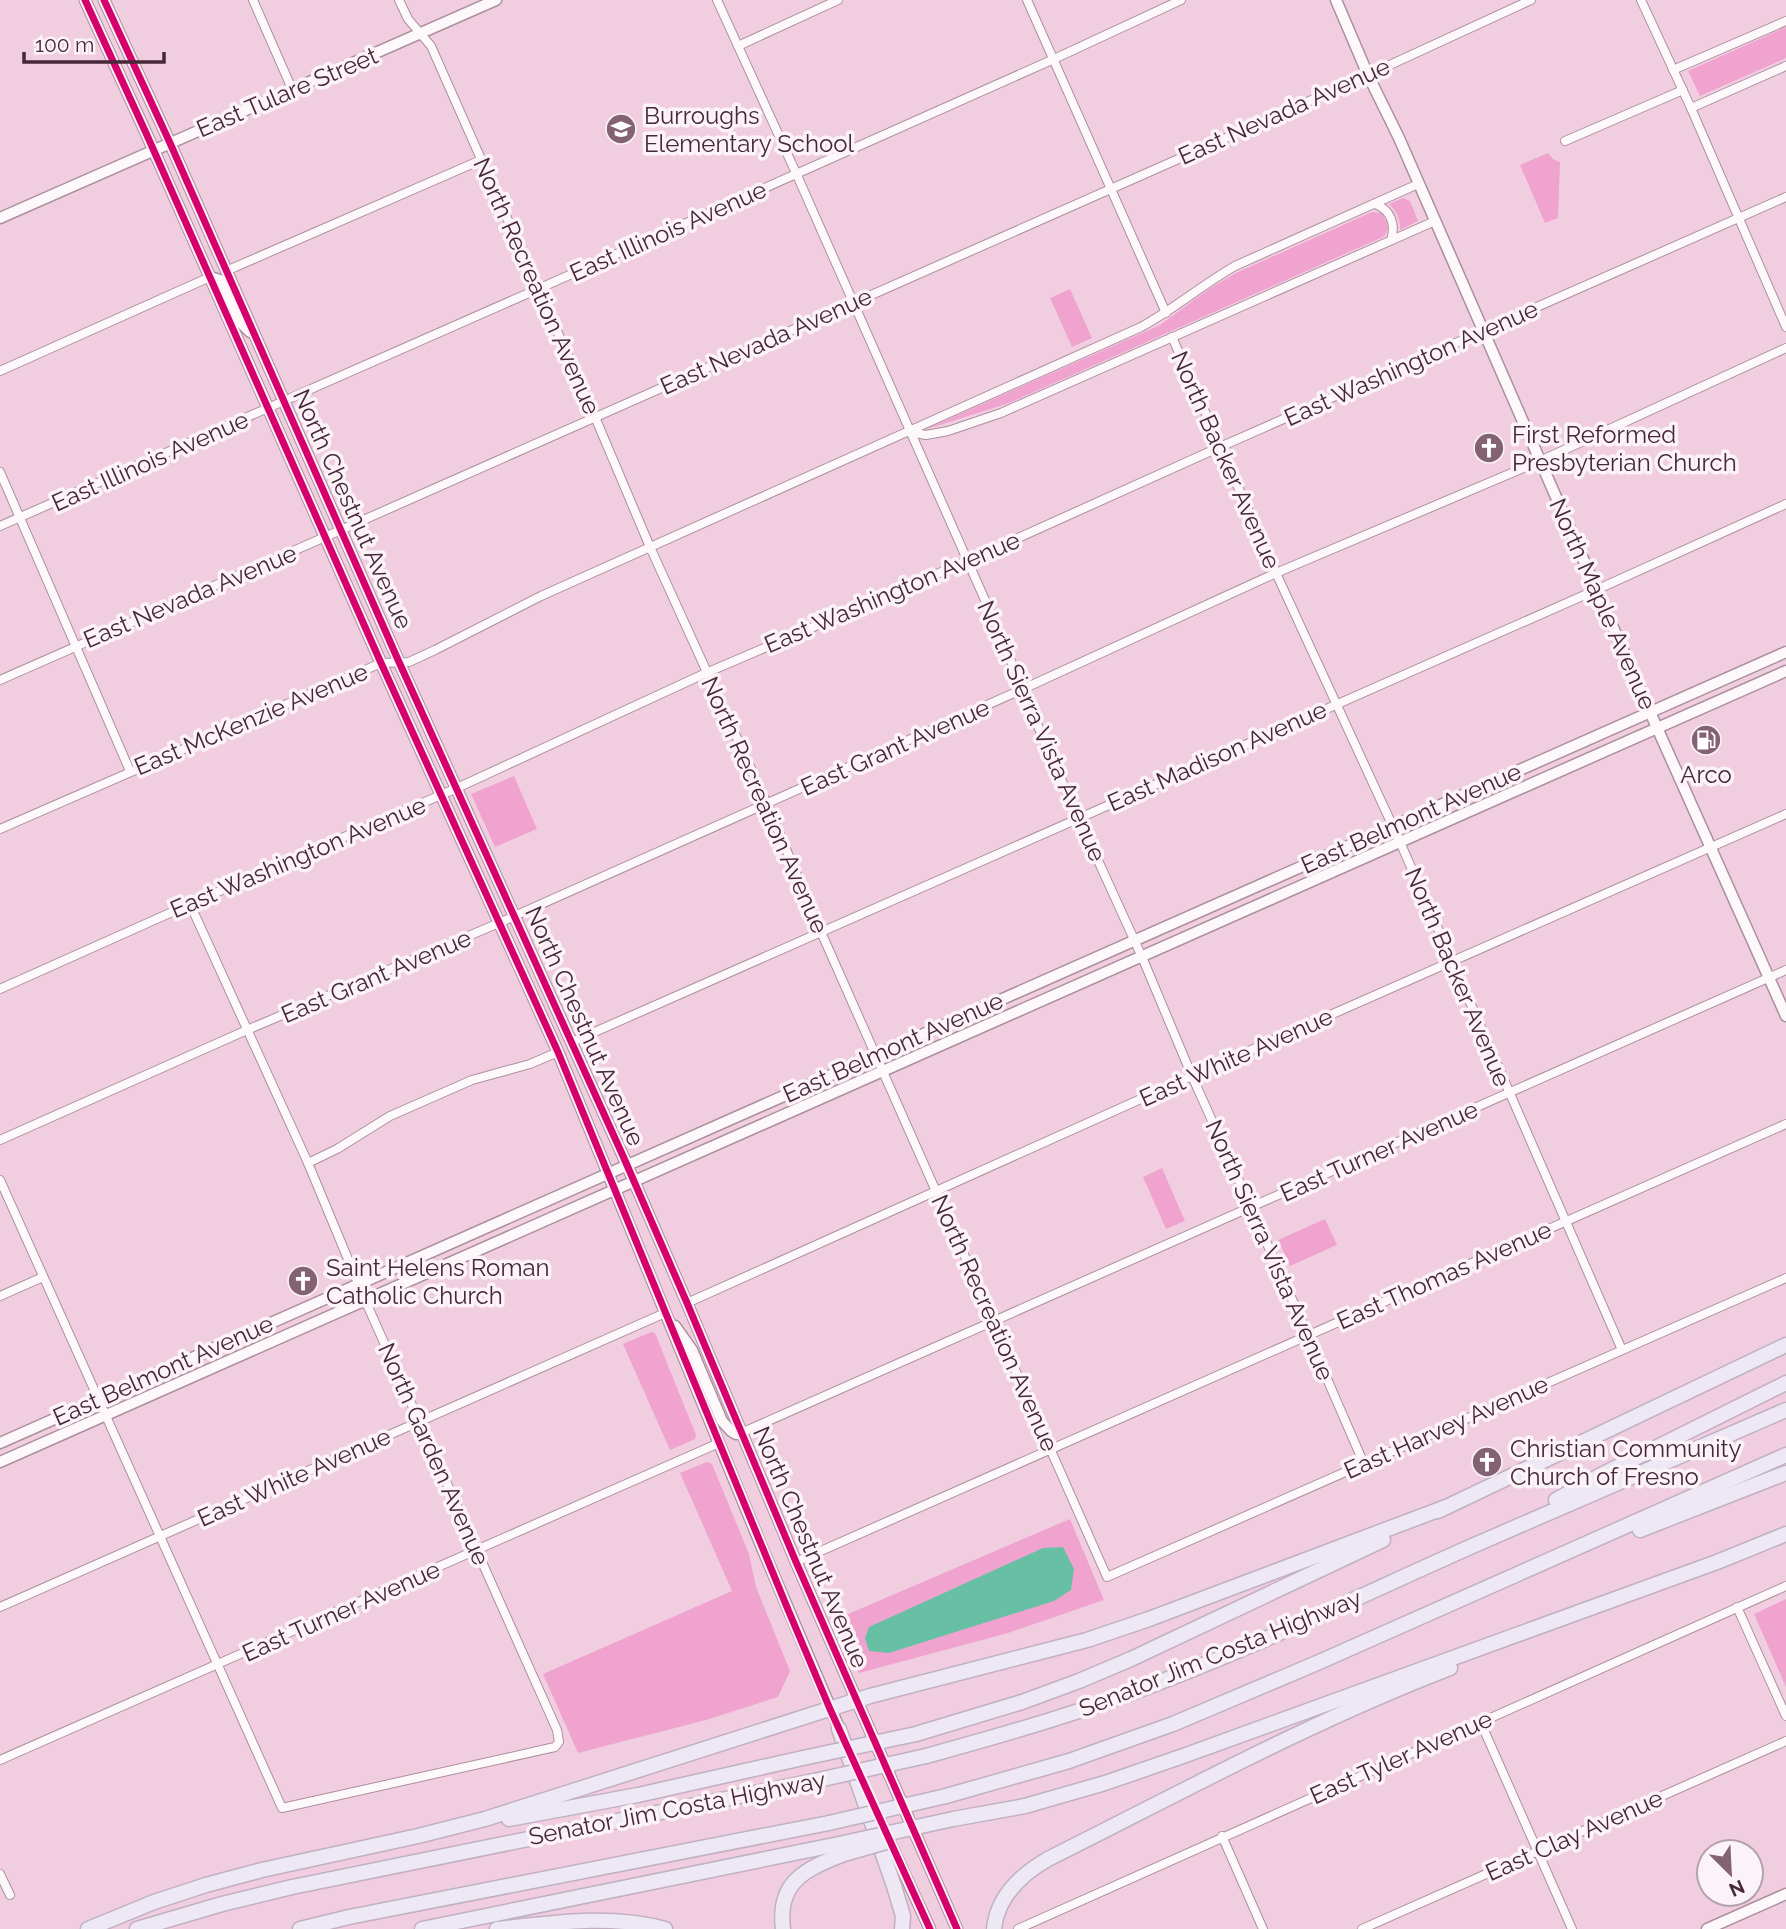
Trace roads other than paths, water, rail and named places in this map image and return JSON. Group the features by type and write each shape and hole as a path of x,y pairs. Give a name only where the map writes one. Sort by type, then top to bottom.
{"highway":[{"path":"88,1929 154,1902 238,1876 418,1836 638,1795 916,1734 1022,1703 1132,1659 1786,1345"},
{"path":"1466,1549 1605,1473 1786,1383"},
{"name":"Senator Jim Costa Highway","path":"137,1929 292,1887 814,1781 926,1756 1014,1732 1090,1708 1235,1652 1786,1410"},
{"name":"Senator Jim Costa Highway","path":"300,1929 349,1917 829,1823 946,1796 1069,1760 1173,1724 1317,1663 1786,1455"},
{"path":"1485,1589 1786,1473"},
{"path":"418,1836 521,1808 856,1701 1087,1640 1446,1507"},
{"path":"422,1929 842,1849 1025,1806 1105,1783 1615,1600 1786,1534"},
{"path":"994,1929 1000,1908 1014,1885 1048,1859 1358,1707 1615,1600"},
{"path":"839,1729 894,1886 902,1916 902,1929"},
{"path":"783,1929 782,1909 794,1881 842,1849"},
{"path":"498,1929 596,1920 633,1922 665,1929"}],"main road":[{"name":"North Chestnut Avenue","path":"85,0 558,1052 830,1709 930,1929"},
{"name":"North Chestnut Avenue","path":"104,0 627,1166 856,1701 957,1929"},
{"name":"East Tulare Street","path":"0,218 496,0"},
{"name":"North Maple Avenue","path":"1336,0 1786,1016"},
{"path":"210,277 220,279 241,323 255,335"},
{"name":"East Belmont Avenue","path":"0,1443 1786,652"},
{"name":"East Belmont Avenue","path":"0,1462 1786,671"},
{"path":"665,1313 692,1350 722,1421 731,1431 741,1433"},
{"path":"1707,1929 1786,1894"}],"street":[{"path":"253,0 292,89"},
{"name":"North Recreation Avenue","path":"399,0 408,19 431,46 1107,1577"},
{"name":"North Sierra Vista Avenue","path":"717,0 796,173 1364,1464"},
{"path":"738,46 838,0"},
{"path":"1027,0 1166,313 1235,266 1418,184"},
{"name":"East Illinois Avenue","path":"0,526 285,402 1181,0"},
{"name":"East Nevada Avenue","path":"0,680 1368,75 1531,0"},
{"path":"1641,0 1740,218 1786,327"},
{"path":"1674,70 1786,21"},
{"path":"1691,108 1786,66"},
{"path":"1566,141 1682,90"},
{"path":"226,271 481,160"},
{"name":"East Washington Avenue","path":"0,989 457,788 706,673 967,561 1786,197"},
{"path":"1375,204 1388,213 1394,224 1391,240"},
{"path":"910,432 926,435 948,431 1000,413 1435,221"},
{"path":"0,371 210,277"},
{"name":"East McKenzie Avenue","path":"0,829 381,663 409,662 541,596 910,432 918,426 1141,327 1166,313"},
{"name":"North Backer Avenue","path":"1172,337 1399,842 1622,1350"},
{"name":"East Grant Avenue","path":"0,1140 247,1030 515,916 1023,690 1276,573 1540,461 1786,348"},
{"path":"0,472 130,771"},
{"name":"East Madison Avenue","path":"572,1042 1786,504"},
{"name":"East White Avenue","path":"687,1303 1192,1076 1786,814"},
{"name":"North Garden Avenue","path":"190,904 308,1163 365,1300 557,1730 559,1742 555,1748 548,1750 282,1808 218,1664"},
{"name":"East Turner Avenue","path":"741,1433 1786,970"},
{"path":"308,1163 337,1149 390,1116 472,1080 558,1052"},
{"name":"East Thomas Avenue","path":"796,1562 1786,1124"},
{"path":"0,1180 218,1664"},
{"path":"0,1296 43,1277"},
{"name":"East Harvey Avenue","path":"1107,1577 1786,1278"},
{"name":"East White Avenue","path":"0,1607 665,1313"},
{"name":"East Turner Avenue","path":"0,1760 719,1443"},
{"name":"East Tyler Avenue","path":"1018,1929 1786,1586"},
{"path":"1737,1607 1786,1716"},
{"path":"1480,1721 1572,1929"},
{"name":"East Clay Avenue","path":"1362,1929 1786,1741"},
{"path":"1222,1836 1264,1929"},
{"path":"0,1874 9,1895"}],"place":[{"name":"Burroughs Elementary School","path":"621,129"},
{"name":"First Reformed Presbyterian Church","path":"1489,448"},
{"name":"Arco","path":"1706,740"},
{"name":"Saint Helens Roman Catholic Church","path":"303,1281"},
{"name":"Christian Community Church of Fresno","path":"1487,1462"}]}
